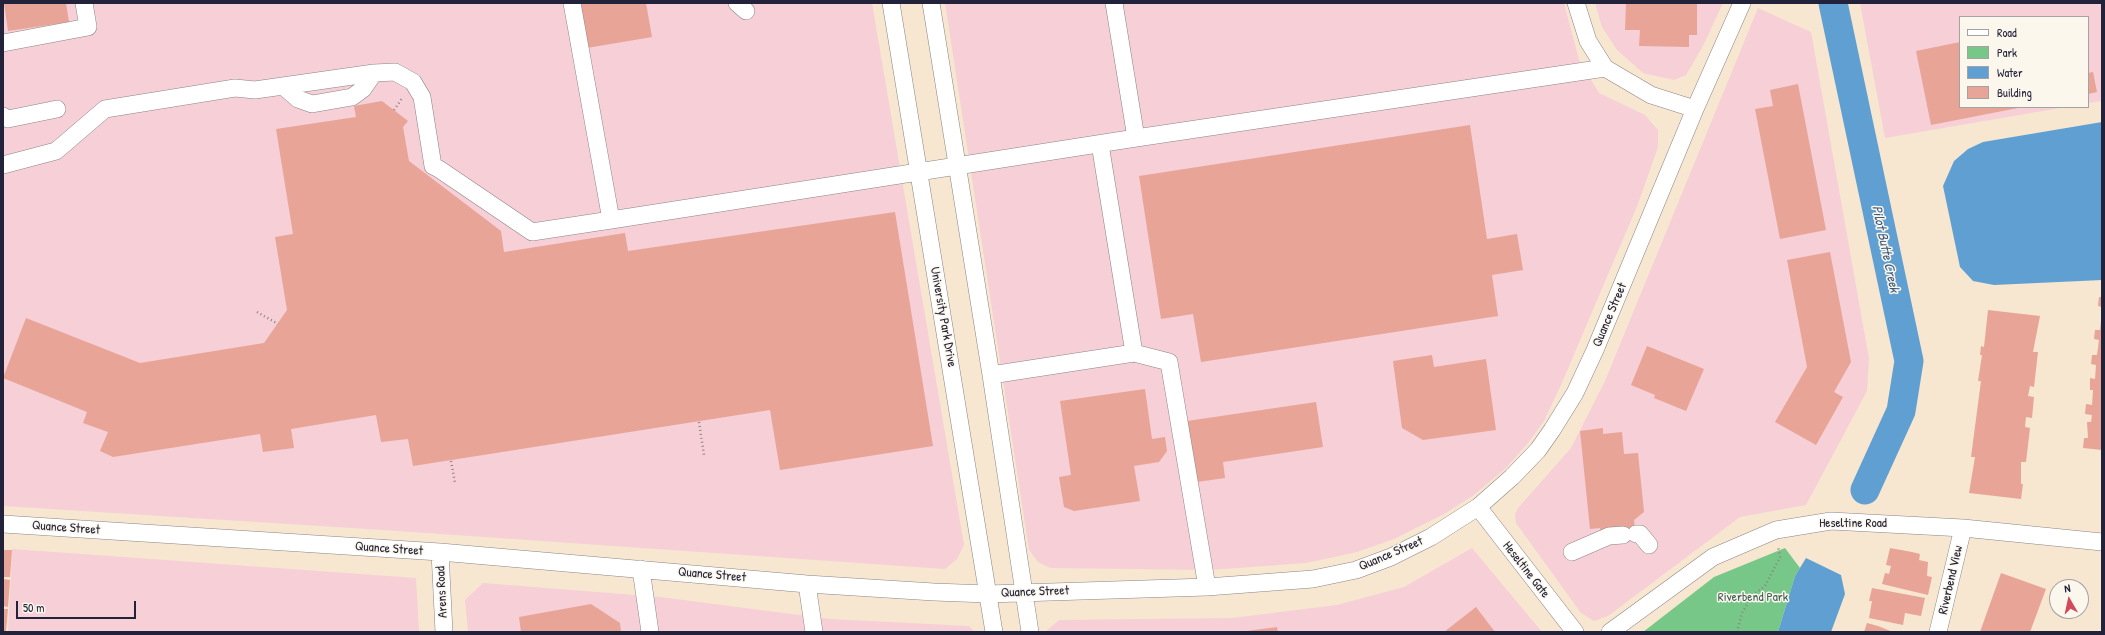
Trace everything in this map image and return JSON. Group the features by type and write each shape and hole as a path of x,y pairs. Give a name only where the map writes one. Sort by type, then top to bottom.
{"street":[{"path":"3,43 88,27 84,3"},
{"path":"572,3 611,220"},
{"name":"University Park Drive","path":"891,3 994,632"},
{"path":"931,3 956,167 991,375 1030,632"},
{"path":"1114,3 1136,138"},
{"path":"1576,3 1588,41 1605,68 1651,95 1695,109"},
{"name":"Quance Street","path":"3,524 440,552 807,584 988,594 1207,587 1313,579 1356,570 1391,557 1431,537 1478,507 1512,477 1538,450 1575,393 1618,295 1695,109 1742,3"},
{"path":"3,165 56,151 104,109 235,88 255,90 374,73 395,72 413,82 422,97 433,166 532,232 1136,138 1605,68"},
{"path":"3,116 8,119 57,109"},
{"path":"1100,144 1134,353"},
{"path":"991,375 1134,353 1169,362 1207,587"},
{"name":"Heseltine Gate","path":"1478,507 1575,632"},
{"name":"Heseltine Road","path":"1610,632 1713,557 1776,530 1831,521 1964,528 2102,542"},
{"name":"Riverbend View","path":"1938,632 1964,528"},
{"path":"1572,552 1609,536 1629,534 1640,534 1649,545"},
{"name":"Arens Road","path":"440,552 444,632"},
{"path":"641,569 650,632"},
{"path":"807,584 814,632"}],"path":[{"path":"257,312 278,324"},
{"path":"699,422 704,455"},
{"path":"451,461 455,483"},
{"path":"1737,632 1742,613 1753,595 1765,586 1780,557 1776,530"}],"shaded area":[{"path":"3,3 872,3 964,545 957,559 945,569 383,530 3,506"},
{"path":"945,3 1564,3 1579,60 1599,93 1645,115 1658,130 1658,147 1638,204 1561,385 1544,421 1528,443 1506,468 1474,495 1444,514 1394,539 1357,552 1306,563 1210,570 1050,568 1038,562 1029,550"},
{"path":"1595,3 1723,3 1703,46 1686,75 1674,80 1643,73 1617,50 1602,27"},
{"path":"1860,3 2102,3 2102,101 2089,103 2089,16 1959,16 1959,108 2060,108 1885,138"},
{"path":"1758,8 1811,32 1869,359 1867,391 1806,505 1740,517 1608,616 1594,621 1581,613 1516,523 1515,514 1519,507 1571,448 1605,381"},
{"path":"1472,548 1542,632 1045,632 1059,620 1232,618 1337,605 1404,587"},
{"path":"12,549 416,578 419,632 8,632"},
{"path":"483,583 660,597 830,619 969,626 975,632 468,632 465,600"}],"green space":[{"name":"Riverbend Park","path":"1785,548 1800,568 1795,576 1778,632 1643,632 1714,577"}],"water":[{"path":"2102,122 2102,280 1994,285 1973,281 1960,267 1943,186 1954,161 1968,149 1983,142"},
{"path":"1806,558 1841,575 1845,594 1831,632 1778,632 1795,576"}],"building":[{"path":"4,3 66,3 69,22 8,31"},
{"path":"580,3 646,3 652,37 587,48"},
{"path":"1626,3 1697,3 1697,35 1689,35 1689,47 1639,46 1640,30 1625,30"},
{"path":"1959,42 1959,108 2018,108 1931,125 1916,51"},
{"path":"2093,72 2097,92 2089,94 2089,73"},
{"path":"1798,84 1826,230 1780,239 1755,109 1773,106 1770,90"},
{"path":"382,101 408,121 403,127 409,161 501,231 504,252 625,233 628,251 895,212 933,446 780,470 770,410 413,466 408,439 381,442 376,415 291,429 294,448 263,452 260,434 113,457 100,451 108,432 83,423 87,412 3,378 26,318 140,363 264,343 287,310 275,237 293,234 276,129 356,117 354,106"},
{"path":"1470,125 1487,239 1517,234 1523,270 1492,275 1498,316 1201,362 1193,314 1161,319 1139,176"},
{"path":"1830,252 1851,362 1834,392 1843,397 1816,445 1775,422 1807,367 1787,260"},
{"path":"2099,297 2102,297 2102,307 2098,306"},
{"path":"1988,310 2040,316 2033,352 2038,352 2034,387 2030,386 2028,396 2034,397 2032,418 2026,417 2025,427 2030,428 2026,462 2021,462 2021,484 2023,484 2021,499 1969,493 1975,457 1971,457 1981,381 1978,381 1982,355 1980,355 1981,346 1984,347"},
{"path":"2101,321 2102,450 2083,448 2084,438 2088,438 2087,422 2091,422 2092,415 2085,414 2086,404 2092,405 2093,390 2090,390 2090,378 2095,379 2096,365 2091,364 2092,355 2097,355 2099,340 2094,339 2095,330 2100,330"},
{"path":"1647,346 1704,369 1686,411 1654,398 1655,395 1631,385"},
{"path":"1432,355 1434,367 1486,359 1496,430 1423,440 1402,428 1393,361"},
{"path":"1145,389 1152,439 1165,437 1167,451 1159,462 1134,466 1140,501 1074,511 1064,507 1059,477 1071,475 1060,401"},
{"path":"1316,402 1323,447 1223,462 1225,478 1197,482 1187,421"},
{"path":"1603,428 1603,434 1622,432 1624,454 1638,453 1644,512 1634,520 1636,538 1601,533 1600,528 1590,529 1580,431"},
{"path":"1890,548 1920,554 1919,560 1928,562 1927,576 1932,577 1928,595 1882,584 1885,573 1889,574 1891,566 1886,565"},
{"path":"3,550 12,550 10,577 3,577"},
{"path":"2001,573 2046,589 2030,632 1980,632"},
{"path":"3,579 10,580 8,607 3,606"},
{"path":"1872,588 1925,598 1921,616 1905,613 1903,625 1869,618 1872,601 1869,601"},
{"path":"591,604 620,623 621,632 521,632 519,617"},
{"path":"1476,607 1495,632 1444,632"},
{"path":"3,609 8,609 6,632 3,632"},
{"path":"1867,623 1878,626 1893,632 1864,632"},
{"path":"1277,627 1278,632 1247,632 1247,631"}],"waterway":[{"name":"Pilot Butte Creek","path":"1833,3 1909,361 1901,411 1865,490"}]}
